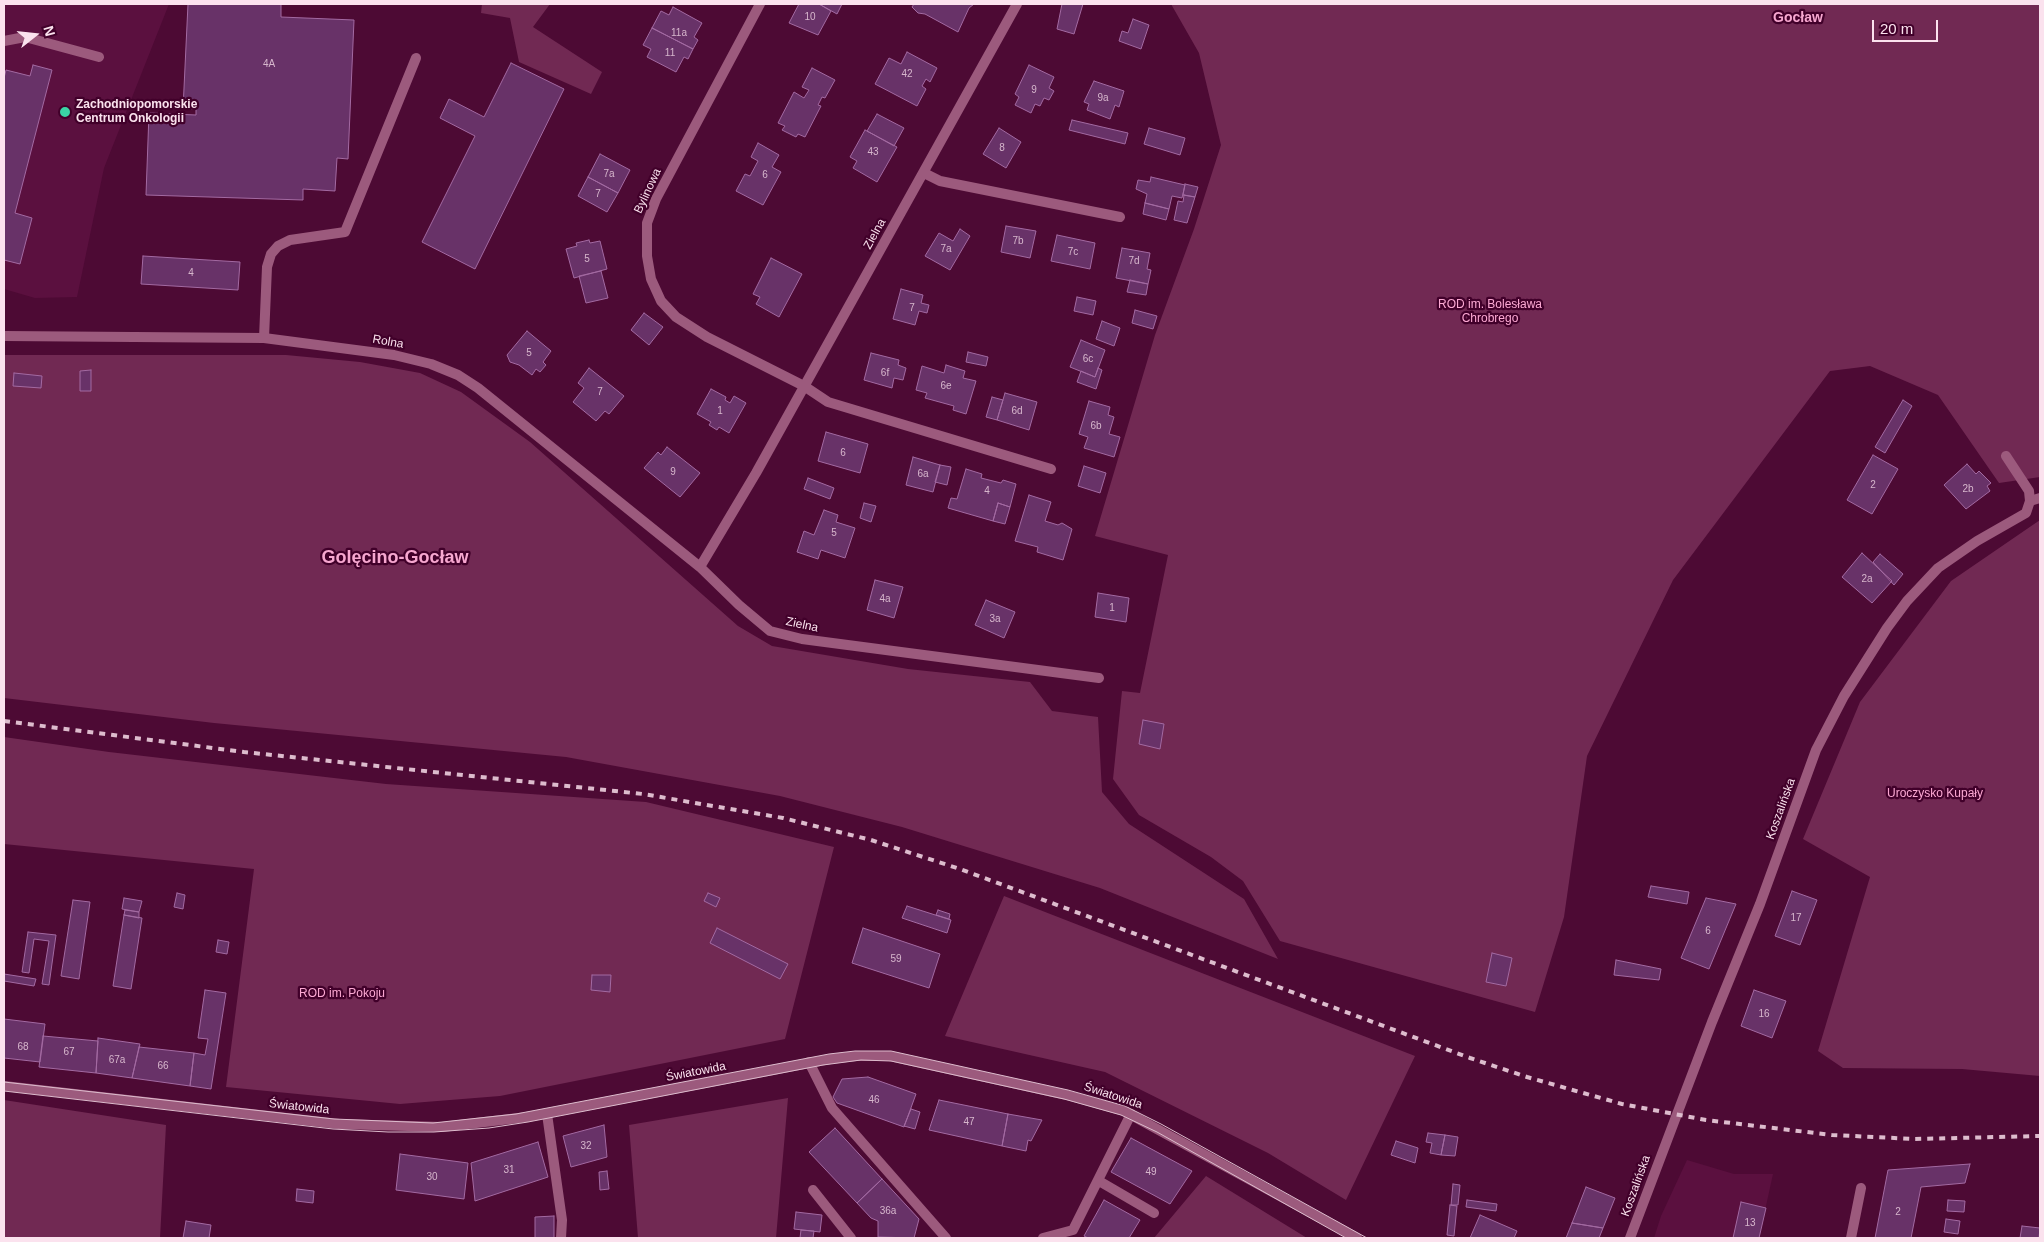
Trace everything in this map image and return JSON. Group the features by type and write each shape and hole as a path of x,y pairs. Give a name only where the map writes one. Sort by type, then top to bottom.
{"street":[{"name":"Bylinowa","path":"760,4 656,199 647,223 647,256 651,279 661,301 676,317 707,337 804,386"},
{"name":"Zielna","path":"1017,4 924,173 700,567 739,605 770,630 812,640 1099,678"},
{"path":"4,41 25,37 99,57"},
{"path":"264,338 267,267 271,254 278,246 290,240 345,232 416,58"},
{"path":"924,173 940,181 1120,217"},
{"name":"Rolna","path":"4,336 264,338 394,355 431,364 458,375 478,388 700,567"},
{"path":"804,386 828,402 1051,469"},
{"name":"Koszalińska","path":"1630,1238 1712,1022 1760,904 1816,750 1844,696 1887,628 1907,601 1938,568 1977,541 2026,513 2035,500 2006,456"},
{"name":"Światowida","path":"4,1086 374,1127 460,1126 546,1114 809,1062 856,1056 898,1057 1067,1095 1131,1114 1357,1238"},
{"path":"809,1062 832,1108 946,1238"},
{"path":"546,1114 560,1202 561,1238"},
{"path":"1043,1238 1073,1230 1131,1114"},
{"path":"1099,1181 1154,1213"},
{"path":"1851,1238 1861,1188"},
{"path":"813,1190 851,1238"}],"shaded area":[{"name":"Zachodniopomorskie Centrum Onkologii","path":"4,4 169,4 104,168 77,297 35,298 4,289"},
{"path":"1687,1160 1734,1174 1773,1174 1759,1238 1654,1238 1661,1216"}],"green space":[{"path":"482,4 550,4 533,27 602,72 591,94 519,62 510,18 481,13"},
{"name":"ROD im. Bolesława Chrobrego","path":"1171,4 2040,4 2040,477 1999,483 1938,395 1870,366 1830,371 1673,580 1587,756 1564,917 1535,1012 1280,941 1243,881 1211,857 1139,815 1113,779 1122,691 1140,693 1168,555 1095,536 1155,335 1194,229 1221,145 1199,53"},
{"path":"4,355 286,355 360,362 420,373 461,392 530,442 738,626 772,646 908,669 1030,682 1052,711 1098,717 1102,792 1129,824 1244,899 1278,959 1100,888 902,827 780,796 566,757 214,723 4,698"},
{"name":"Uroczysko Kupały","path":"2040,520 2040,1076 1962,1069 1843,1068 1818,1051 1870,877 1803,839 1860,702 1951,581"},
{"name":"ROD im. Pokoju","path":"4,737 109,752 386,784 646,802 834,847 785,1039 500,1096 400,1104 226,1087 254,869 4,844"},
{"path":"1004,896 1415,1056 1346,1200 1268,1153 1105,1072 945,1036"},
{"path":"788,1098 776,1238 638,1238 629,1125"},
{"path":"4,1100 166,1125 160,1238 4,1238"},
{"path":"1206,1176 1307,1238 1154,1238"}],"building":[{"path":"188,4 281,4 281,17 354,20 348,159 337,158 335,191 303,189 303,200 146,195 149,113 196,115 196,109 183,109"},
{"path":"799,4 819,4 831,11 818,35 789,23"},
{"path":"819,4 842,4 837,14"},
{"path":"914,4 974,4 969,8 958,32 925,14 918,13 912,7"},
{"path":"1062,4 1083,4 1074,34 1057,29"},
{"path":"673,7 702,23 694,37 698,40 693,49 652,28 661,11 669,15"},
{"path":"1133,19 1149,25 1141,49 1119,41 1122,31 1128,33"},
{"path":"652,28 693,49 688,59 684,57 676,72 647,57 651,49 643,45"},
{"path":"907,52 937,68 930,82 926,79 922,86 926,89 917,106 875,84 889,58 901,64"},
{"path":"511,63 564,89 475,269 422,242 475,136 440,118 449,99 484,117"},
{"path":"33,65 52,70 15,213 32,218 20,264 4,260 4,78 6,70 30,76"},
{"path":"1029,65 1054,77 1049,88 1054,91 1049,100 1044,98 1040,106 1035,104 1031,113 1015,105 1019,97 1015,94"},
{"path":"812,68 835,80 825,98 822,97 818,105 821,106 805,137 798,134 796,137 782,130 785,126 778,123 794,92 804,98 809,90 802,87"},
{"path":"1094,81 1124,91 1119,107 1115,105 1110,119 1087,110 1089,104 1084,102"},
{"path":"877,114 904,128 894,146 867,131"},
{"path":"1072,120 1128,133 1125,144 1069,130"},
{"path":"999,128 1021,142 1006,168 983,154"},
{"path":"1149,128 1185,138 1180,155 1144,144"},
{"path":"865,130 897,147 877,182 853,168 857,161 850,157"},
{"path":"758,143 779,155 772,167 781,172 763,205 736,191 745,174 750,176 758,161 751,157"},
{"path":"600,154 630,170 618,193 588,177"},
{"path":"588,177 618,193 607,212 578,196"},
{"path":"1151,177 1185,185 1182,198 1172,196 1169,209 1145,203 1147,194 1136,189 1138,180 1150,182"},
{"path":"1185,184 1198,187 1195,197 1183,195"},
{"path":"1184,195 1195,197 1187,223 1174,220 1178,201 1183,202"},
{"path":"1145,203 1169,209 1166,220 1143,214"},
{"path":"1006,226 1036,231 1030,258 1001,252"},
{"path":"960,229 970,236 950,270 925,256 939,233 953,241"},
{"path":"1057,235 1095,243 1090,269 1051,261"},
{"path":"589,240 590,243 600,241 607,269 574,278 566,249 577,246 576,243"},
{"path":"1122,248 1150,253 1147,269 1151,270 1148,284 1116,278"},
{"path":"143,256 240,262 238,290 141,284"},
{"path":"771,258 802,274 779,317 756,304 760,297 753,294"},
{"path":"601,271 608,298 586,303 579,276"},
{"path":"1130,280 1148,284 1146,295 1127,292"},
{"path":"901,289 923,295 921,303 929,305 927,313 919,311 915,325 893,319"},
{"path":"1077,297 1096,301 1093,315 1074,311"},
{"path":"1135,310 1157,316 1153,329 1132,323"},
{"path":"644,313 663,327 649,345 631,330"},
{"path":"1102,321 1120,328 1114,346 1096,339"},
{"path":"527,331 551,351 543,362 546,365 540,372 536,369 532,375 519,365 510,362 507,355"},
{"path":"1081,340 1105,350 1095,377 1070,367"},
{"path":"968,352 988,357 986,366 966,362"},
{"path":"871,353 899,360 898,365 906,368 903,380 894,378 892,388 864,380"},
{"path":"946,365 965,371 963,378 976,381 966,414 953,410 954,406 925,398 927,393 916,390 922,366 944,373"},
{"path":"589,368 624,396 609,414 605,411 596,421 573,402 584,388 578,383"},
{"path":"1098,368 1102,370 1096,389 1077,382 1081,371 1095,377"},
{"path":"91,370 91,391 80,391 80,371"},
{"path":"14,373 42,376 41,388 13,386"},
{"path":"711,389 726,397 725,400 730,403 734,396 746,403 729,433 719,427 717,430 709,425 711,422 697,414"},
{"path":"1005,393 1037,402 1029,430 997,420"},
{"path":"992,397 1003,400 997,420 986,417"},
{"path":"1903,400 1912,406 1885,453 1875,447"},
{"path":"1089,401 1110,407 1108,415 1114,417 1109,434 1120,437 1114,457 1084,448 1088,437 1079,434"},
{"path":"826,432 868,444 860,473 818,461"},
{"path":"667,447 700,473 680,497 644,468 658,452 661,455"},
{"path":"1873,455 1898,469 1872,514 1847,500"},
{"path":"913,457 940,465 933,492 906,485"},
{"path":"1967,464 1976,474 1979,471 1991,483 1987,486 1990,491 1966,509 1944,485"},
{"path":"940,465 951,467 947,485 935,482"},
{"path":"1084,466 1106,473 1100,493 1078,486"},
{"path":"966,469 982,474 981,478 1001,483 1003,480 1016,484 1010,507 998,503 993,521 948,508 951,498 957,499"},
{"path":"808,478 834,488 830,499 804,489"},
{"path":"1029,495 1051,502 1045,521 1058,525 1062,523 1072,529 1063,560 1037,552 1038,547 1015,541"},
{"path":"864,503 876,506 871,522 860,518"},
{"path":"998,503 1010,507 1005,524 993,521"},
{"path":"824,510 838,515 836,522 855,528 845,558 821,550 818,559 797,552 804,531 814,535"},
{"path":"1862,553 1892,581 1872,603 1842,577"},
{"path":"1880,554 1903,574 1894,585 1873,562"},
{"path":"875,580 903,587 894,618 867,610"},
{"path":"1098,593 1129,598 1126,622 1095,617"},
{"path":"986,600 1015,612 1004,638 975,625"},
{"path":"1143,720 1164,724 1160,749 1139,744"},
{"path":"1651,886 1689,892 1687,904 1648,897"},
{"path":"1792,891 1817,900 1800,945 1775,936"},
{"path":"177,893 185,895 183,909 174,907"},
{"path":"708,893 720,898 716,907 704,901"},
{"path":"124,898 142,901 139,912 122,909"},
{"path":"1706,898 1736,904 1709,969 1681,958"},
{"path":"73,900 90,902 79,979 61,976"},
{"path":"907,906 951,920 947,933 902,918"},
{"path":"125,910 139,912 139,918 124,915"},
{"path":"938,910 950,914 949,919 936,915"},
{"path":"124,915 142,918 131,989 113,986"},
{"path":"717,928 788,964 780,979 710,943"},
{"path":"863,928 940,954 929,988 852,963"},
{"path":"28,932 56,935 49,985 42,984 49,941 34,939 29,973 22,972"},
{"path":"218,940 229,942 227,954 216,952"},
{"path":"1492,953 1512,958 1506,986 1486,982"},
{"path":"1616,960 1661,969 1659,980 1614,975"},
{"path":"4,974 36,979 34,986 4,981"},
{"path":"592,975 611,975 610,992 591,990"},
{"path":"205,990 226,993 211,1089 190,1086 194,1053 205,1055 208,1039 198,1038"},
{"path":"1754,990 1786,1001 1772,1038 1741,1026"},
{"path":"4,1019 45,1024 40,1062 4,1058"},
{"path":"43,1036 98,1041 96,1073 39,1067"},
{"path":"98,1038 140,1044 132,1078 96,1073"},
{"path":"139,1047 194,1053 190,1086 132,1078"},
{"path":"868,1077 916,1094 904,1127 837,1103 833,1097 842,1079"},
{"path":"939,1100 1008,1114 1002,1146 929,1130"},
{"path":"911,1109 920,1112 915,1129 904,1126"},
{"path":"1008,1114 1042,1120 1031,1141 1028,1140 1026,1151 1002,1146"},
{"path":"604,1125 607,1157 571,1167 563,1136"},
{"path":"835,1128 882,1179 857,1203 809,1152"},
{"path":"1428,1133 1445,1135 1441,1155 1430,1153 1432,1143 1426,1142"},
{"path":"1445,1135 1458,1137 1455,1156 1441,1155"},
{"path":"1131,1138 1192,1171 1170,1204 1111,1172"},
{"path":"1396,1141 1418,1148 1415,1163 1391,1155"},
{"path":"538,1142 548,1177 475,1201 471,1163"},
{"path":"400,1154 468,1163 464,1199 396,1190"},
{"path":"1970,1164 1965,1183 1921,1187 1911,1238 1875,1238 1888,1170"},
{"path":"607,1171 609,1189 600,1190 599,1172"},
{"path":"882,1179 919,1219 914,1238 878,1237 878,1221 871,1218 857,1203"},
{"path":"1453,1184 1460,1185 1458,1205 1451,1205"},
{"path":"1586,1187 1615,1198 1603,1228 1572,1223"},
{"path":"297,1189 314,1191 313,1203 296,1201"},
{"path":"1104,1200 1140,1220 1129,1238 1088,1238 1084,1236"},
{"path":"1467,1200 1497,1204 1496,1211 1466,1207"},
{"path":"1948,1200 1965,1201 1964,1212 1947,1211"},
{"path":"1741,1202 1766,1208 1759,1238 1733,1238"},
{"path":"1450,1205 1457,1206 1454,1236 1447,1235"},
{"path":"796,1212 822,1215 820,1232 794,1229"},
{"path":"1480,1215 1517,1231 1514,1238 1470,1238"},
{"path":"554,1216 554,1238 535,1238 535,1217"},
{"path":"1946,1219 1960,1221 1958,1234 1944,1232"},
{"path":"186,1221 211,1225 209,1238 183,1238"},
{"path":"1572,1223 1603,1228 1599,1238 1566,1238"},
{"path":"2022,1226 2040,1228 2039,1238 2020,1238"},
{"path":"801,1230 814,1231 813,1238 800,1238"}],"tram line":[{"path":"4,1082 334,1119 433,1123 516,1114 829,1054 855,1051 891,1051 1068,1090 1125,1106 1367,1238"},
{"path":"4,1091 333,1129 434,1132 489,1128 528,1122 823,1065 861,1060 891,1061 1064,1099 1121,1115 1157,1132 1346,1238"}],"railway":[{"path":"4,721 244,752 643,794 783,818 871,840 960,869 1470,1058 1527,1077 1622,1104 1706,1120 1832,1135 1915,1139 2040,1136"}],"place":[{"name":"Zachodniopomorskie Centrum Onkologii","path":"65,112"}],"district":[{"name":"Gocław","path":"1798,18"},
{"name":"Golęcino-Gocław","path":"395,558"}]}
